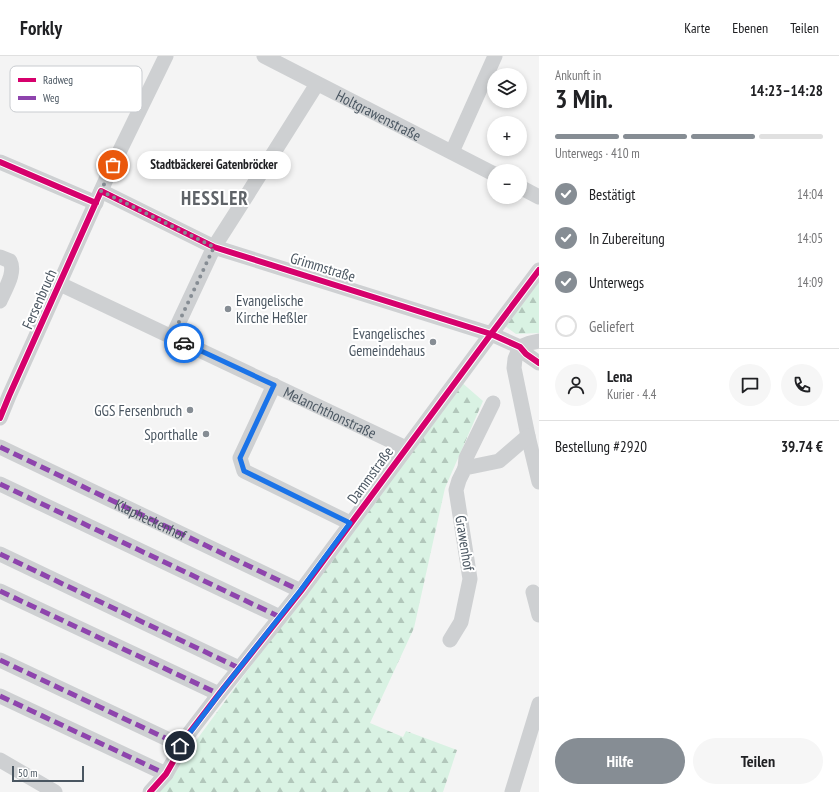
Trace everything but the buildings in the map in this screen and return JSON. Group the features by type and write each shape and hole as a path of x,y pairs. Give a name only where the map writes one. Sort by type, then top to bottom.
{"street":[{"name":"Fersenbruch","path":"142,105 166,56"},
{"name":"Holtgrawenstraße","path":"264,56 487,170"},
{"path":"452,152 495,56"},
{"path":"172,337 214,247 317,84"},
{"name":"Fersenbruch","path":"0,418 98,197 139,112"},
{"name":"Grimmstraße","path":"0,162 98,197 214,247 491,334 520,347 526,354 539,363"},
{"path":"527,191 539,197"},
{"path":"0,257 10,261 12,265 12,274 0,301"},
{"name":"Dammstraße","path":"150,792 166,774 180,746 300,591 539,270"},
{"name":"Melanchthonstraße","path":"60,284 406,448"},
{"path":"539,341 520,347 515,359 514,368 539,482"},
{"path":"274,385 240,458 244,471 350,523"},
{"name":"Grawenhof","path":"450,640 461,622 470,579 456,490 465,468 466,458 492,403"},
{"path":"465,468 499,461 528,436"},
{"name":"Klapheckenhof","path":"0,447 300,591"},
{"path":"0,484 280,617"},
{"path":"0,554 239,668"},
{"path":"0,591 219,694"},
{"path":"533,592 539,615"},
{"path":"0,660 180,746"},
{"path":"0,696 166,774"},
{"path":"512,792 539,704"},
{"path":"0,760 55,792"}],"green space":[{"path":"539,282 539,333 516,334 505,326"},
{"path":"460,381 483,401 445,488 414,628 370,723 403,737 406,731 457,750 443,792 156,792 184,757"}],"marked path":[{"path":"0,447 301,591"},
{"path":"0,484 280,617"},
{"path":"0,554 239,668"},
{"path":"0,591 219,694"},
{"path":"0,660 180,745"},
{"path":"0,696 166,774"}],"cycle path":[{"path":"0,162 96,203"},
{"path":"0,418 101,191 214,247 491,334 520,347 526,354 539,363"},
{"path":"150,792 166,774 180,745 301,591 539,270"}],"way so far":[{"path":"113,165 101,191 214,247 172,337 184,343"}],"place":[{"name":"Stadtbäckerei Gatenbröcker","path":"113,165"},
{"name":"Evangelische Kirche Heßler","path":"228,309"},
{"name":"Evangelisches Gemeindehaus","path":"433,342"},
{"name":"GGS Fersenbruch","path":"190,410"},
{"name":"Sporthalle","path":"206,434"}],"district":[{"name":"HESSLER","path":"215,198"}],"route":[{"path":"180,746 300,591 350,523 244,471 240,458 274,385 184,343"}]}
